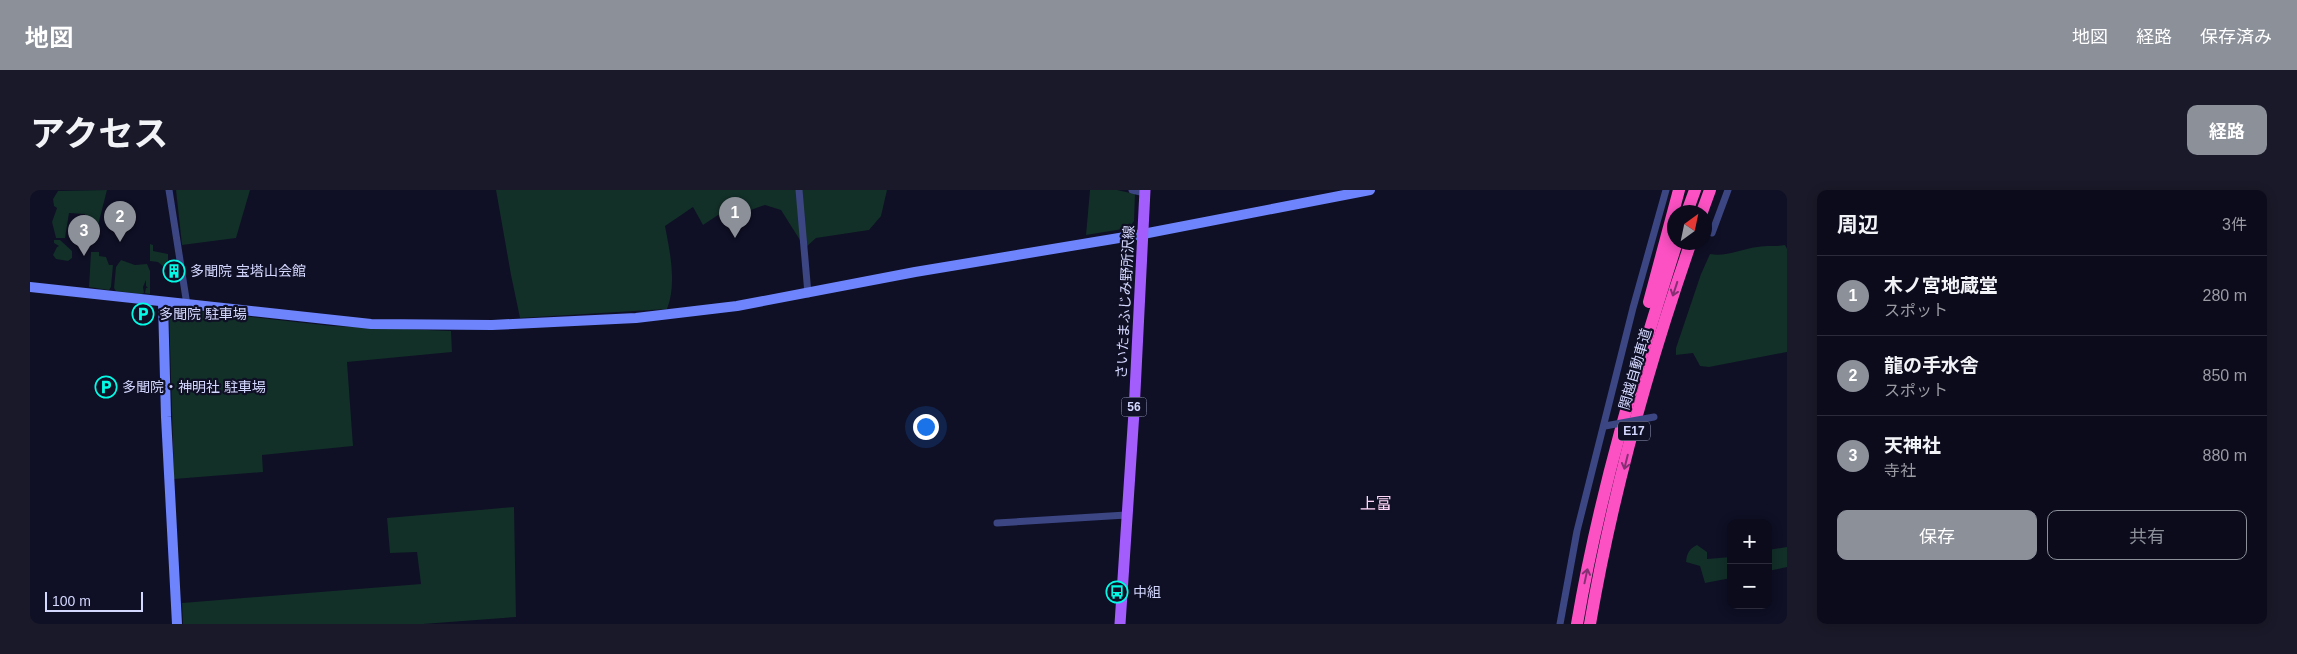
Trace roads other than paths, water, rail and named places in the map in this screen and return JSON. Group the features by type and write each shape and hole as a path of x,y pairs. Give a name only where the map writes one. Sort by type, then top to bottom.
{"highway":[{"path":"1628,400 1647,310 1679,190"},
{"path":"1690,205 1695,190"},
{"path":"1705,205 1710,190"},
{"name":"関越自動車道","path":"1577,624 1599,515 1628,400 1675,250"},
{"name":"関越自動車道","path":"1590,624 1613,514 1641,402 1688,250"}],"main road":[{"name":"さいたまふじみ野所沢線","path":"1120,624 1134,412 1145,192"}],"street":[{"path":"170,190 187,304"},
{"path":"799,190 808,294"},
{"path":"1132,190 1145,192"},
{"path":"30,287 361,323 492,325 676,315 808,294 915,272 1143,234 1370,190"},
{"path":"1560,624 1578,531 1666,190"},
{"path":"1712,234 1728,190"},
{"path":"163,302 166,417 177,624"},
{"path":"1605,426 1654,417"},
{"path":"997,524 1126,515"}],"place":[{"name":"木ノ宮地蔵堂","path":"735,238"},
{"name":"龍の手水舎","path":"120,242"},
{"name":"天神社","path":"84,256"},
{"name":"多聞院 宝塔山会館","path":"174,271"},
{"name":"多聞院 駐車場","path":"143,314"},
{"name":"多聞院・神明社 駐車場","path":"106,387"},
{"name":"中組","path":"1117,592"}],"district":[{"name":"上富","path":"1376,503"}]}
